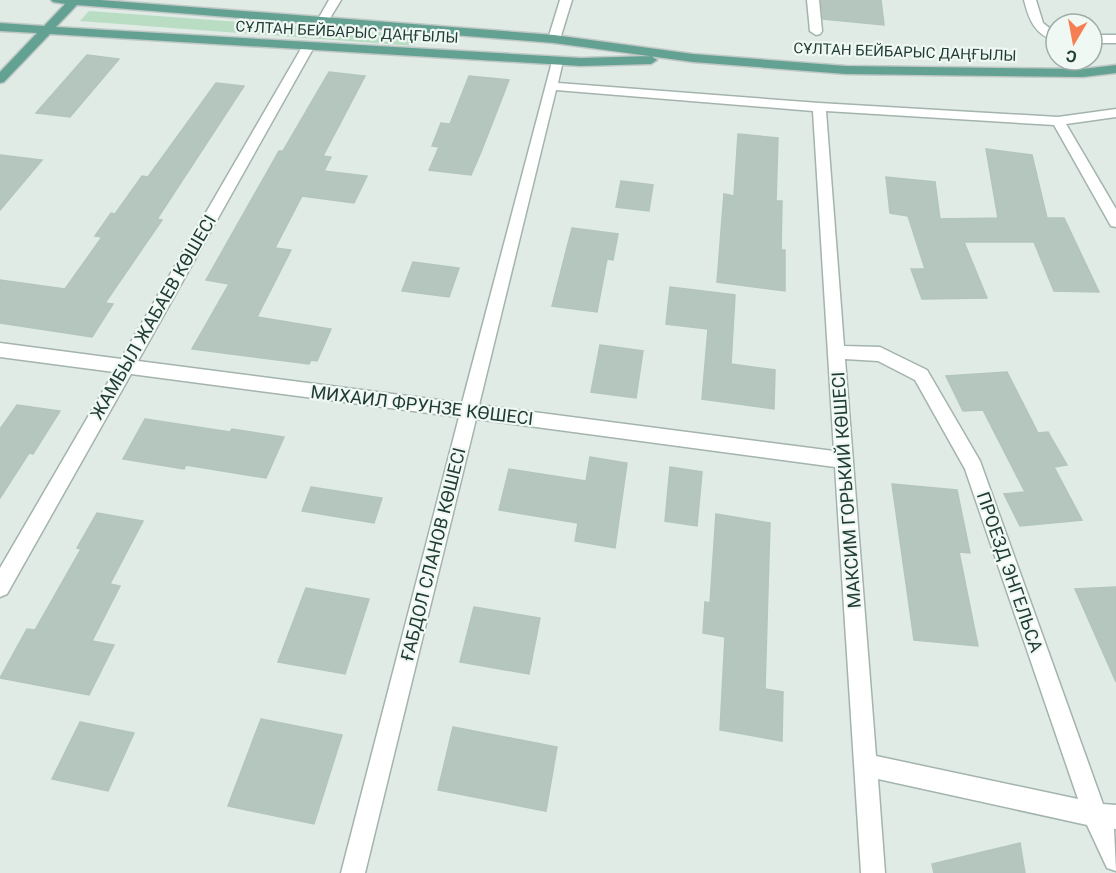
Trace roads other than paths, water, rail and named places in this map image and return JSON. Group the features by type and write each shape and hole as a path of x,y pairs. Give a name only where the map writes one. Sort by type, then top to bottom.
{"main road":[{"name":"СҰЛТАН БЕЙБАРЫС ДАҢҒЫЛЫ","path":"57,0 554,39 693,58 846,70 1083,73 1116,69"},
{"path":"0,79 74,1"},
{"name":"СҰЛТАН БЕЙБАРЫС ДАҢҒЫЛЫ","path":"0,27 557,61 597,62 693,58"}],"street":[{"path":"323,21 335,0"},
{"path":"554,39 566,0"},
{"path":"813,0 816,31"},
{"path":"1030,0 1039,27 1044,31"},
{"name":"ЖАМБЫЛ ЖАБАЕВ КӨШЕСІ","path":"0,587 308,47"},
{"name":"ҒАБДОЛ СЛАНОВ КӨШЕСІ","path":"353,873 557,61"},
{"path":"551,86 819,107 1058,122 1116,113"},
{"name":"МАКСИМ ГОРЬКИЙ КӨШЕСІ","path":"819,107 873,873"},
{"path":"1058,122 1116,222"},
{"name":"МИХАИЛ ФРУНЗЕ КӨШЕСІ","path":"0,350 844,460"},
{"name":"ПРОЕЗД ЭНГЕЛЬСА","path":"836,352 880,354 921,375 973,467 1106,816 1116,859"},
{"path":"866,765 1106,816"}]}
